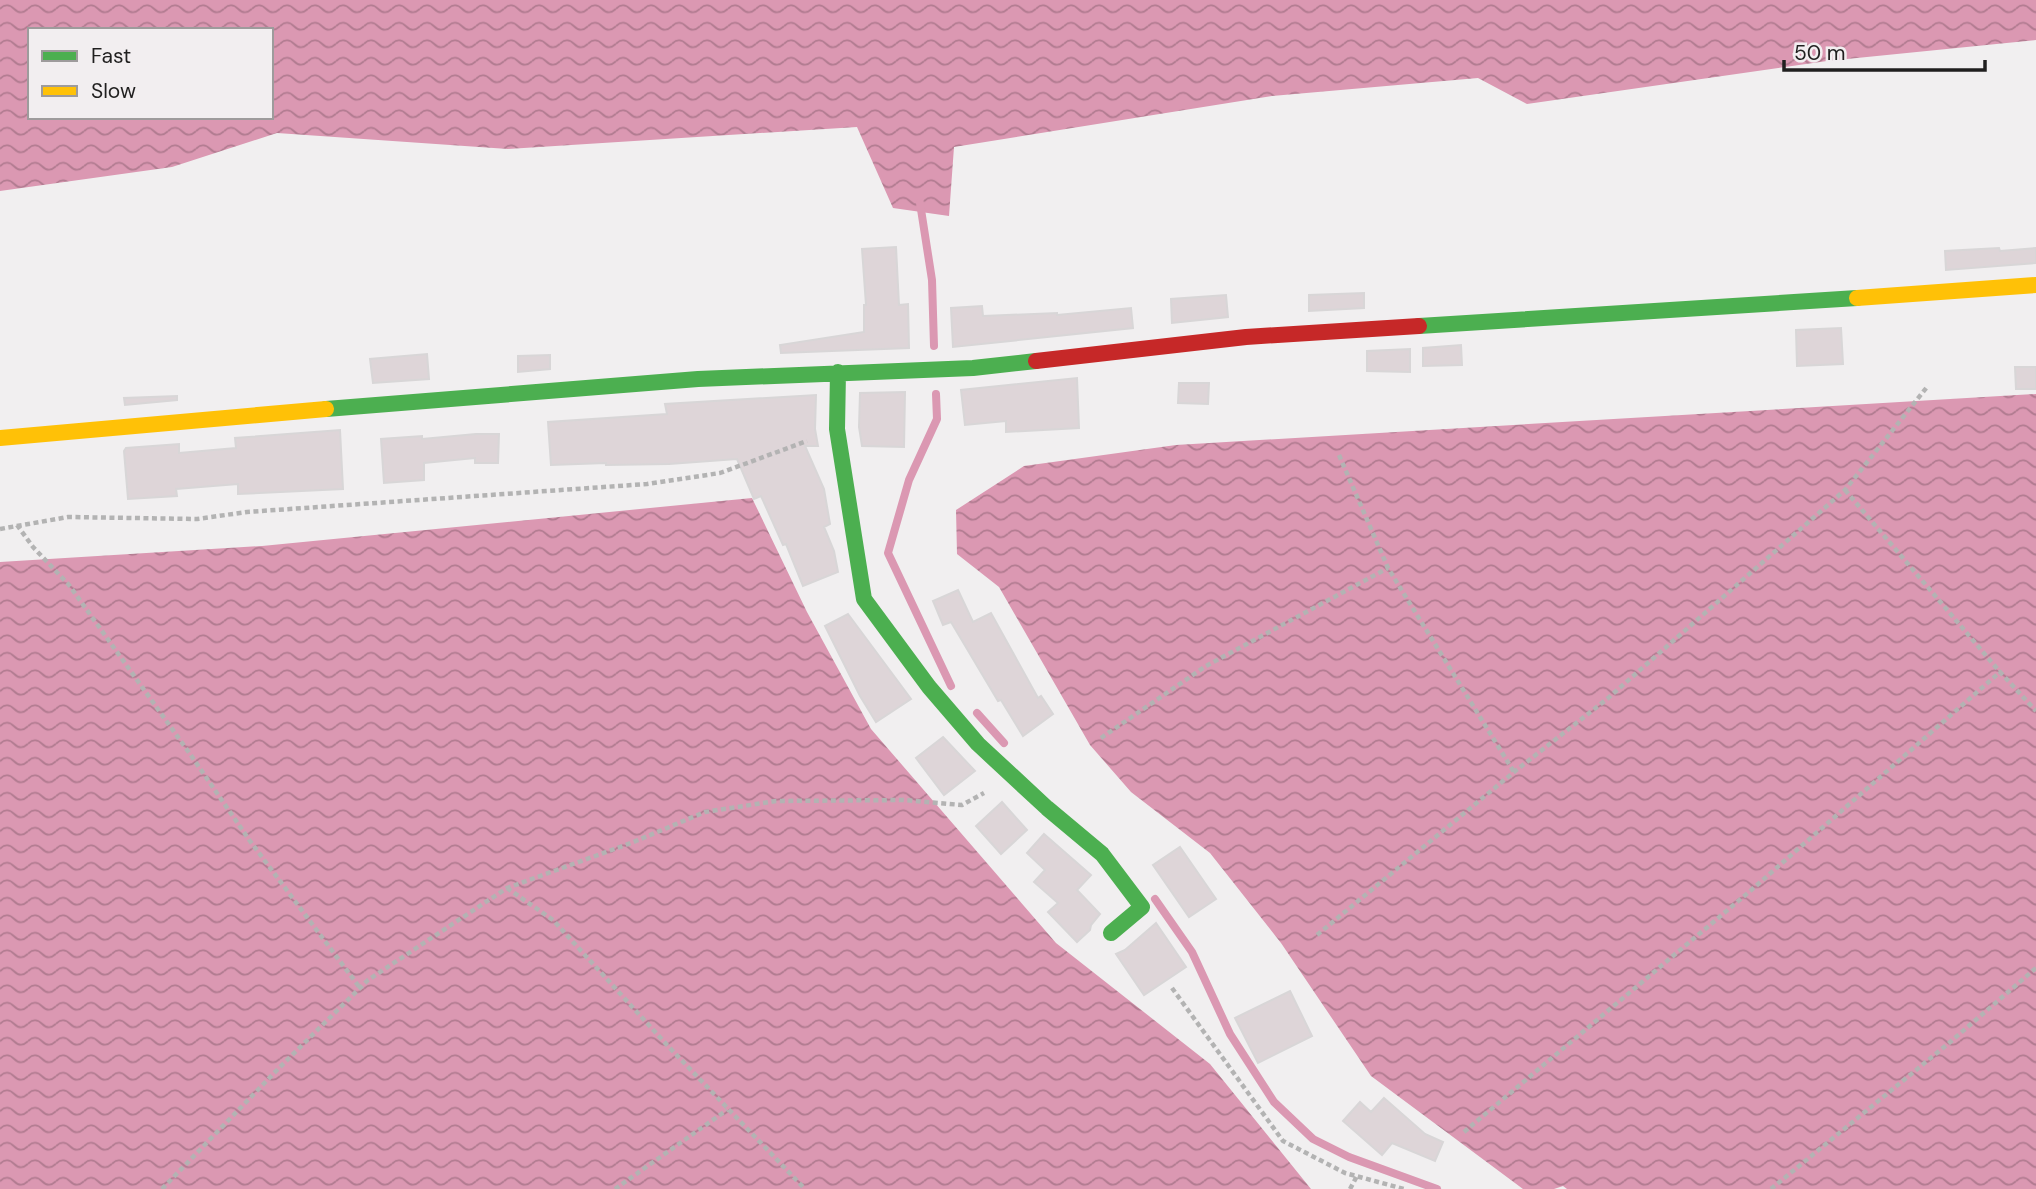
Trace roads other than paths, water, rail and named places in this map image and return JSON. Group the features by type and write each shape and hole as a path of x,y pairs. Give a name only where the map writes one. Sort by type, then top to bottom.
{"street":[{"path":"0,438 671,381 973,368 1247,337 2036,285"},
{"path":"838,372 837,429 864,599 929,687 978,744 1016,781 1102,854 1142,906 1111,933"}],"water":[{"path":"0,0 2036,0 2036,40 1827,61 1527,104 1478,78 1272,96 954,147 949,216 893,208 857,127 508,149 277,133 172,167 0,191"},
{"path":"2036,394 2036,1189 1567,1189 1563,1186 1554,1189 1523,1189 1371,1076 1281,943 1210,853 1131,792 1090,745 999,587 957,554 956,510 1024,466 1176,445"},
{"path":"752,498 807,612 871,729 1056,943 1210,1064 1311,1189 0,1189 0,562 262,546"}],"waterway":[{"path":"920,203 932,280 934,346"},
{"path":"936,394 937,419 909,480 888,553 951,686"},
{"path":"977,713 1004,743"},
{"path":"1155,899 1192,952 1230,1034 1274,1102 1313,1139 1349,1157 1437,1189"}]}
